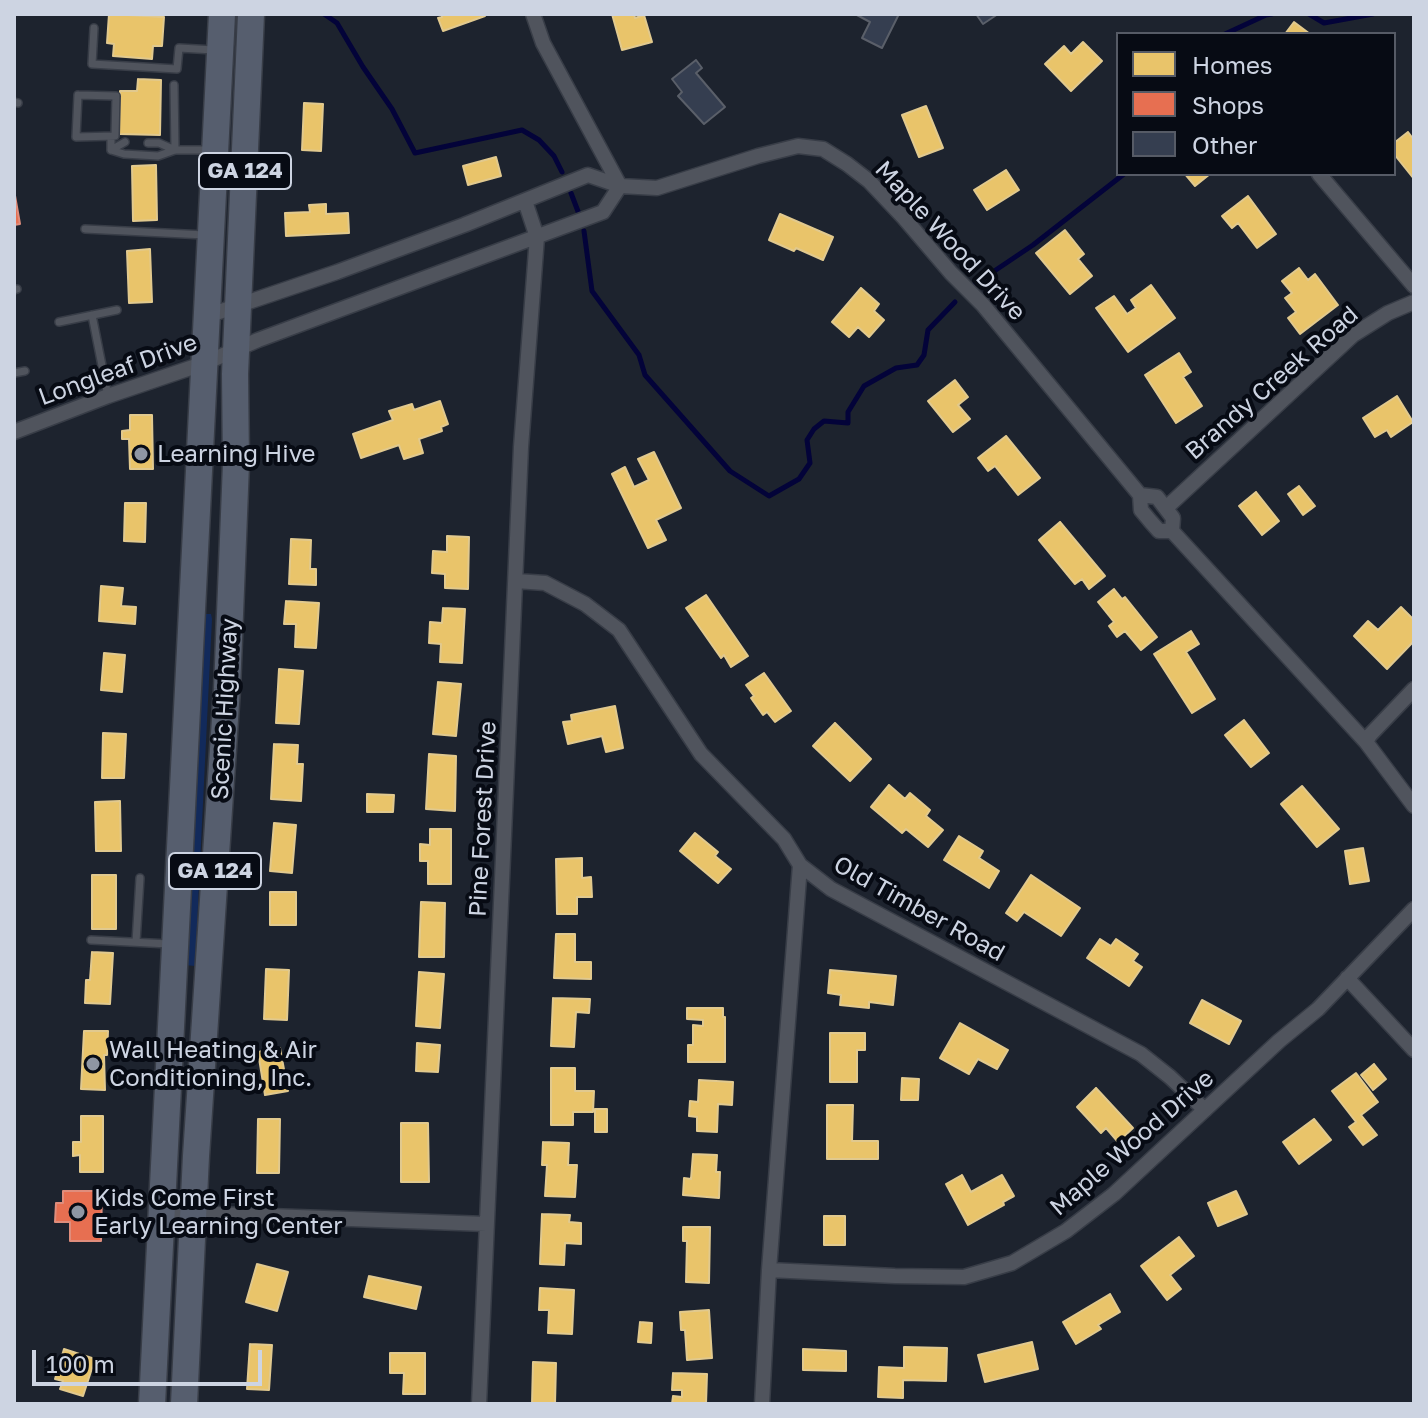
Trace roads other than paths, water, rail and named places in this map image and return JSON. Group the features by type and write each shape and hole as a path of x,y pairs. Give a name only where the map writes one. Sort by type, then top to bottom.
{"highway":[{"name":"Scenic Highway","path":"152,1404 222,14"},
{"name":"Scenic Highway","path":"184,1404 193,1213 227,689 251,14"}],"street":[{"path":"237,350 603,212 620,186 543,43 533,14"},
{"name":"Maple Wood Drive","path":"207,316 337,272 588,175 620,186 657,188 798,146 823,149 869,181 904,218 983,305 1140,495 1141,510 1151,522 1159,531 1172,531"},
{"path":"1321,176 1414,286"},
{"path":"525,201 537,237"},
{"name":"Pine Forest Drive","path":"479,1404 521,447 537,237"},
{"name":"Brandy Creek Road","path":"1166,508 1353,335 1388,313 1414,302"},
{"name":"Longleaf Drive","path":"14,432 237,350"},
{"name":"Maple Wood Drive","path":"1140,495 1157,497 1173,518 1172,531 1366,742 1414,806"},
{"name":"Old Timber Road","path":"516,581 545,583 585,604 619,630 701,754 784,839 800,865 831,889 1141,1054 1205,1110"},
{"path":"1366,742 1414,689"},
{"path":"762,1404 769,1270 800,865"},
{"name":"Maple Wood Drive","path":"769,1270 964,1277 1012,1263 1066,1231 1114,1194 1279,1041 1318,1009 1414,909"},
{"path":"1347,978 1414,1050"},
{"path":"162,1212 486,1224"}],"lane":[{"path":"94,28 92,64 177,69 179,48 220,50"},
{"path":"174,85 175,150"},
{"path":"78,95 116,96 115,136 111,137 76,137 78,95"},
{"path":"111,137 111,150"},
{"path":"111,150 125,142"},
{"path":"148,143 159,143 175,150"},
{"path":"111,150 158,156 175,150 215,150"},
{"path":"85,229 211,235"},
{"path":"59,322 117,310"},
{"path":"92,315 108,396"},
{"path":"14,373 25,371"},
{"path":"136,942 140,878"},
{"path":"91,940 175,944"}],"waterway":[{"path":"324,14 337,23 392,109 415,153 522,130 539,140 554,156 562,172"},
{"path":"1229,32 1272,14"},
{"path":"1309,14 1324,23 1373,14"},
{"path":"975,284 1033,245 1121,176"},
{"path":"571,193 579,214"},
{"path":"584,231 592,291 639,355 645,375 730,471 769,496 799,479 810,463 807,440 814,429 824,421 848,423 848,412 864,386 896,368 917,365 924,355 928,330 955,302"}],"place":[{"name":"Learning Hive","path":"141,454"},
{"name":"Wall Heating & Air Conditioning, Inc.","path":"93,1064"},
{"name":"Kids Come First Early Learning Center","path":"78,1212"}]}
